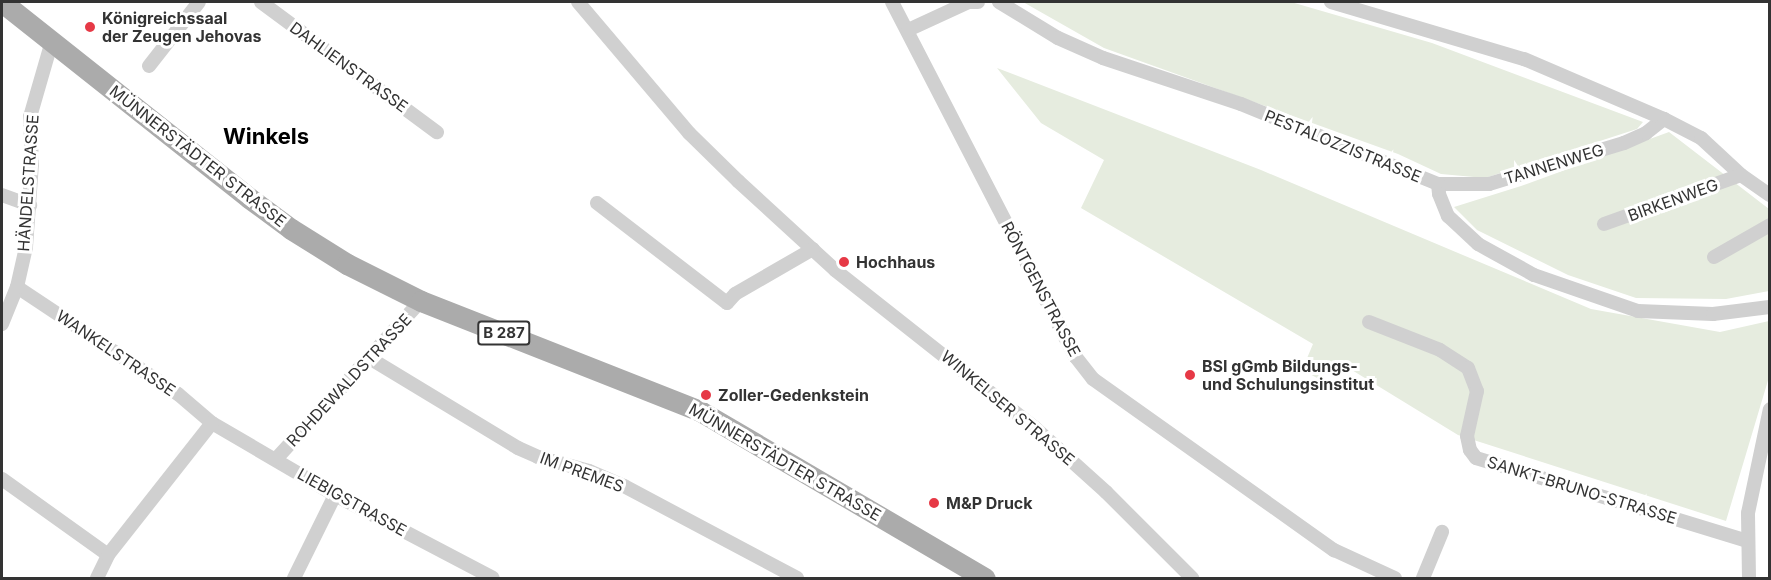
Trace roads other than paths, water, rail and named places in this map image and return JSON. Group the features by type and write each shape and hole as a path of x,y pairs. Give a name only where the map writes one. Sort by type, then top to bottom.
{"main road":[{"name":"MÜNNERSTÄDTER STRASSE","path":"2,2 195,158 291,229 347,264 421,301 700,411 985,579"}],"street":[{"path":"149,66 199,2"},
{"name":"DAHLIENSTRASSE","path":"261,2 437,132"},
{"name":"WINKELSER STRASSE","path":"578,2 689,134 813,249 1035,428 1106,492 1192,579"},
{"name":"RÖNTGENSTRASSE","path":"892,2 1075,356 1092,379 1334,550 1395,579"},
{"path":"908,30 969,2 978,2"},
{"name":"PESTALOZZISTRASSE","path":"999,2 1058,38 1103,58 1240,104 1438,184 1439,194 1448,216 1478,244 1534,275 1638,311 1713,314 1770,307"},
{"path":"1331,2 1524,59 1664,119 1701,138 1741,175 1770,195"},
{"name":"HÄNDELSTRASSE","path":"2,324 17,287 26,247 30,205 30,117 52,41"},
{"name":"TANNENWEG","path":"1438,184 1489,184 1624,143 1646,134 1664,119"},
{"name":"BIRKENWEG","path":"1604,224 1741,175"},
{"path":"2,195 30,205"},
{"path":"597,202 728,303 735,294 813,249"},
{"path":"1714,257 1770,225"},
{"name":"WANKELSTRASSE","path":"17,287 178,394 212,423"},
{"name":"ROHDEWALDSTRASSE","path":"276,459 371,359 421,301"},
{"name":"SANKT-BRUNO-STRASSE","path":"1369,322 1440,350 1468,368 1477,391 1467,436 1470,450 1476,458 1747,541"},
{"name":"IM PREMES","path":"371,359 518,448 538,457 589,471 624,486 797,579"},
{"path":"1749,579 1748,513 1770,409"},
{"path":"97,579 108,555 212,423"},
{"name":"LIEBIGSTRASSE","path":"212,423 477,575 493,579"},
{"path":"2,479 108,555"},
{"path":"294,579 335,495"},
{"path":"1423,579 1442,532"}],"place":[{"name":"Königreichssaal der Zeugen Jehovas","path":"90,27"},
{"name":"Hochhaus","path":"844,262"},
{"name":"BSI gGmb Bildungs- und Schulungsinstitut","path":"1190,375"},
{"name":"Zoller-Gedenkstein","path":"706,395"},
{"name":"M&P Druck","path":"934,503"}],"district":[{"name":"Winkels","path":"266,137"}]}
